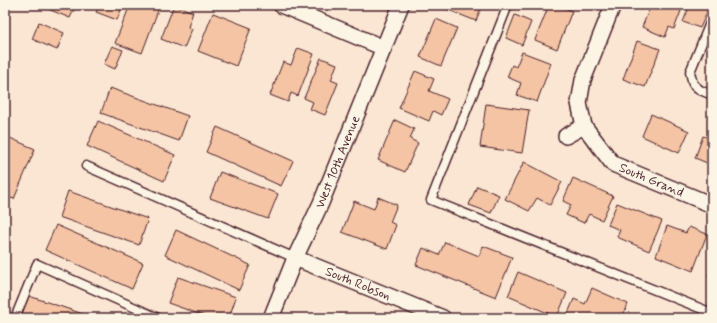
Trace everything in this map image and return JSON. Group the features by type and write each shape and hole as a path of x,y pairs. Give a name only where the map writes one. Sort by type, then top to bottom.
{"street":[{"path":"281,5 384,48"},
{"name":"West 10th Avenue","path":"271,318 295,258 321,203 401,5"},
{"path":"566,136 584,126 579,103 583,80 613,5"},
{"name":"South Grand","path":"584,126 613,164 712,205"},
{"name":"South Robson","path":"295,258 443,318"}],"lane":[{"path":"508,5 431,200 712,313"},
{"path":"712,18 690,72 693,84 700,90 712,95"},
{"path":"86,166 295,258"},
{"path":"15,318 37,264 158,318"}],"building":[{"path":"50,5 76,5 70,18 48,9"},
{"path":"99,5 123,5 117,20 96,12"},
{"path":"130,5 160,5 142,53 115,43"},
{"path":"174,5 193,12 188,27 192,29 184,48 161,39"},
{"path":"442,5 482,5 476,21 441,7"},
{"path":"549,5 558,5 572,11 557,49 535,40"},
{"path":"651,5 676,5 675,8 681,11 674,29 669,27 665,37 642,27"},
{"path":"690,5 696,5 708,10 700,28 683,22"},
{"path":"213,13 251,28 236,66 198,51"},
{"path":"515,15 531,22 522,45 506,38"},
{"path":"436,19 457,28 441,66 420,57"},
{"path":"39,22 64,33 57,50 32,39"},
{"path":"637,41 660,49 645,87 623,79"},
{"path":"112,46 123,50 115,69 104,64"},
{"path":"298,48 314,54 298,96 291,93 288,102 270,95 283,62 291,65"},
{"path":"522,52 551,63 537,102 517,95 521,83 507,77 512,65 516,67"},
{"path":"321,58 337,64 331,80 338,83 325,115 310,109 313,102 304,98"},
{"path":"415,71 434,79 429,91 448,99 441,115 433,111 429,121 399,108"},
{"path":"110,88 188,116 179,141 101,113"},
{"path":"486,104 529,110 522,153 480,147"},
{"path":"651,114 689,131 679,153 642,136"},
{"path":"395,120 414,129 410,139 418,143 405,172 378,160"},
{"path":"98,121 175,155 164,181 87,146"},
{"path":"217,127 293,161 281,186 206,152"},
{"path":"703,136 712,139 712,165 695,158"},
{"path":"10,138 35,149 14,199 5,196 5,150"},
{"path":"524,162 562,182 550,205 537,198 529,211 505,199"},
{"path":"220,172 278,194 268,219 210,198"},
{"path":"573,178 613,196 602,220 589,214 584,223 566,215 571,205 563,201"},
{"path":"477,186 499,195 491,213 469,205"},
{"path":"68,191 148,219 139,245 59,217"},
{"path":"378,197 397,205 390,222 396,225 387,249 342,232 354,201 374,209"},
{"path":"617,203 662,221 649,251 617,237 620,230 608,225"},
{"path":"5,210 9,212 5,224"},
{"path":"56,225 143,263 132,289 45,250"},
{"path":"667,226 686,233 689,227 707,234 693,271 656,256"},
{"path":"176,230 250,265 239,290 165,255"},
{"path":"445,242 479,256 483,246 512,257 496,297 416,265 423,248 439,255"},
{"path":"712,266 712,279 708,277"},
{"path":"518,272 567,293 557,317 508,296"},
{"path":"178,277 236,297 229,318 210,318 168,303"},
{"path":"592,288 628,304 622,318 566,318 574,299 585,304"},
{"path":"26,295 95,318 18,318"},
{"path":"340,314 351,318 338,318"}]}
